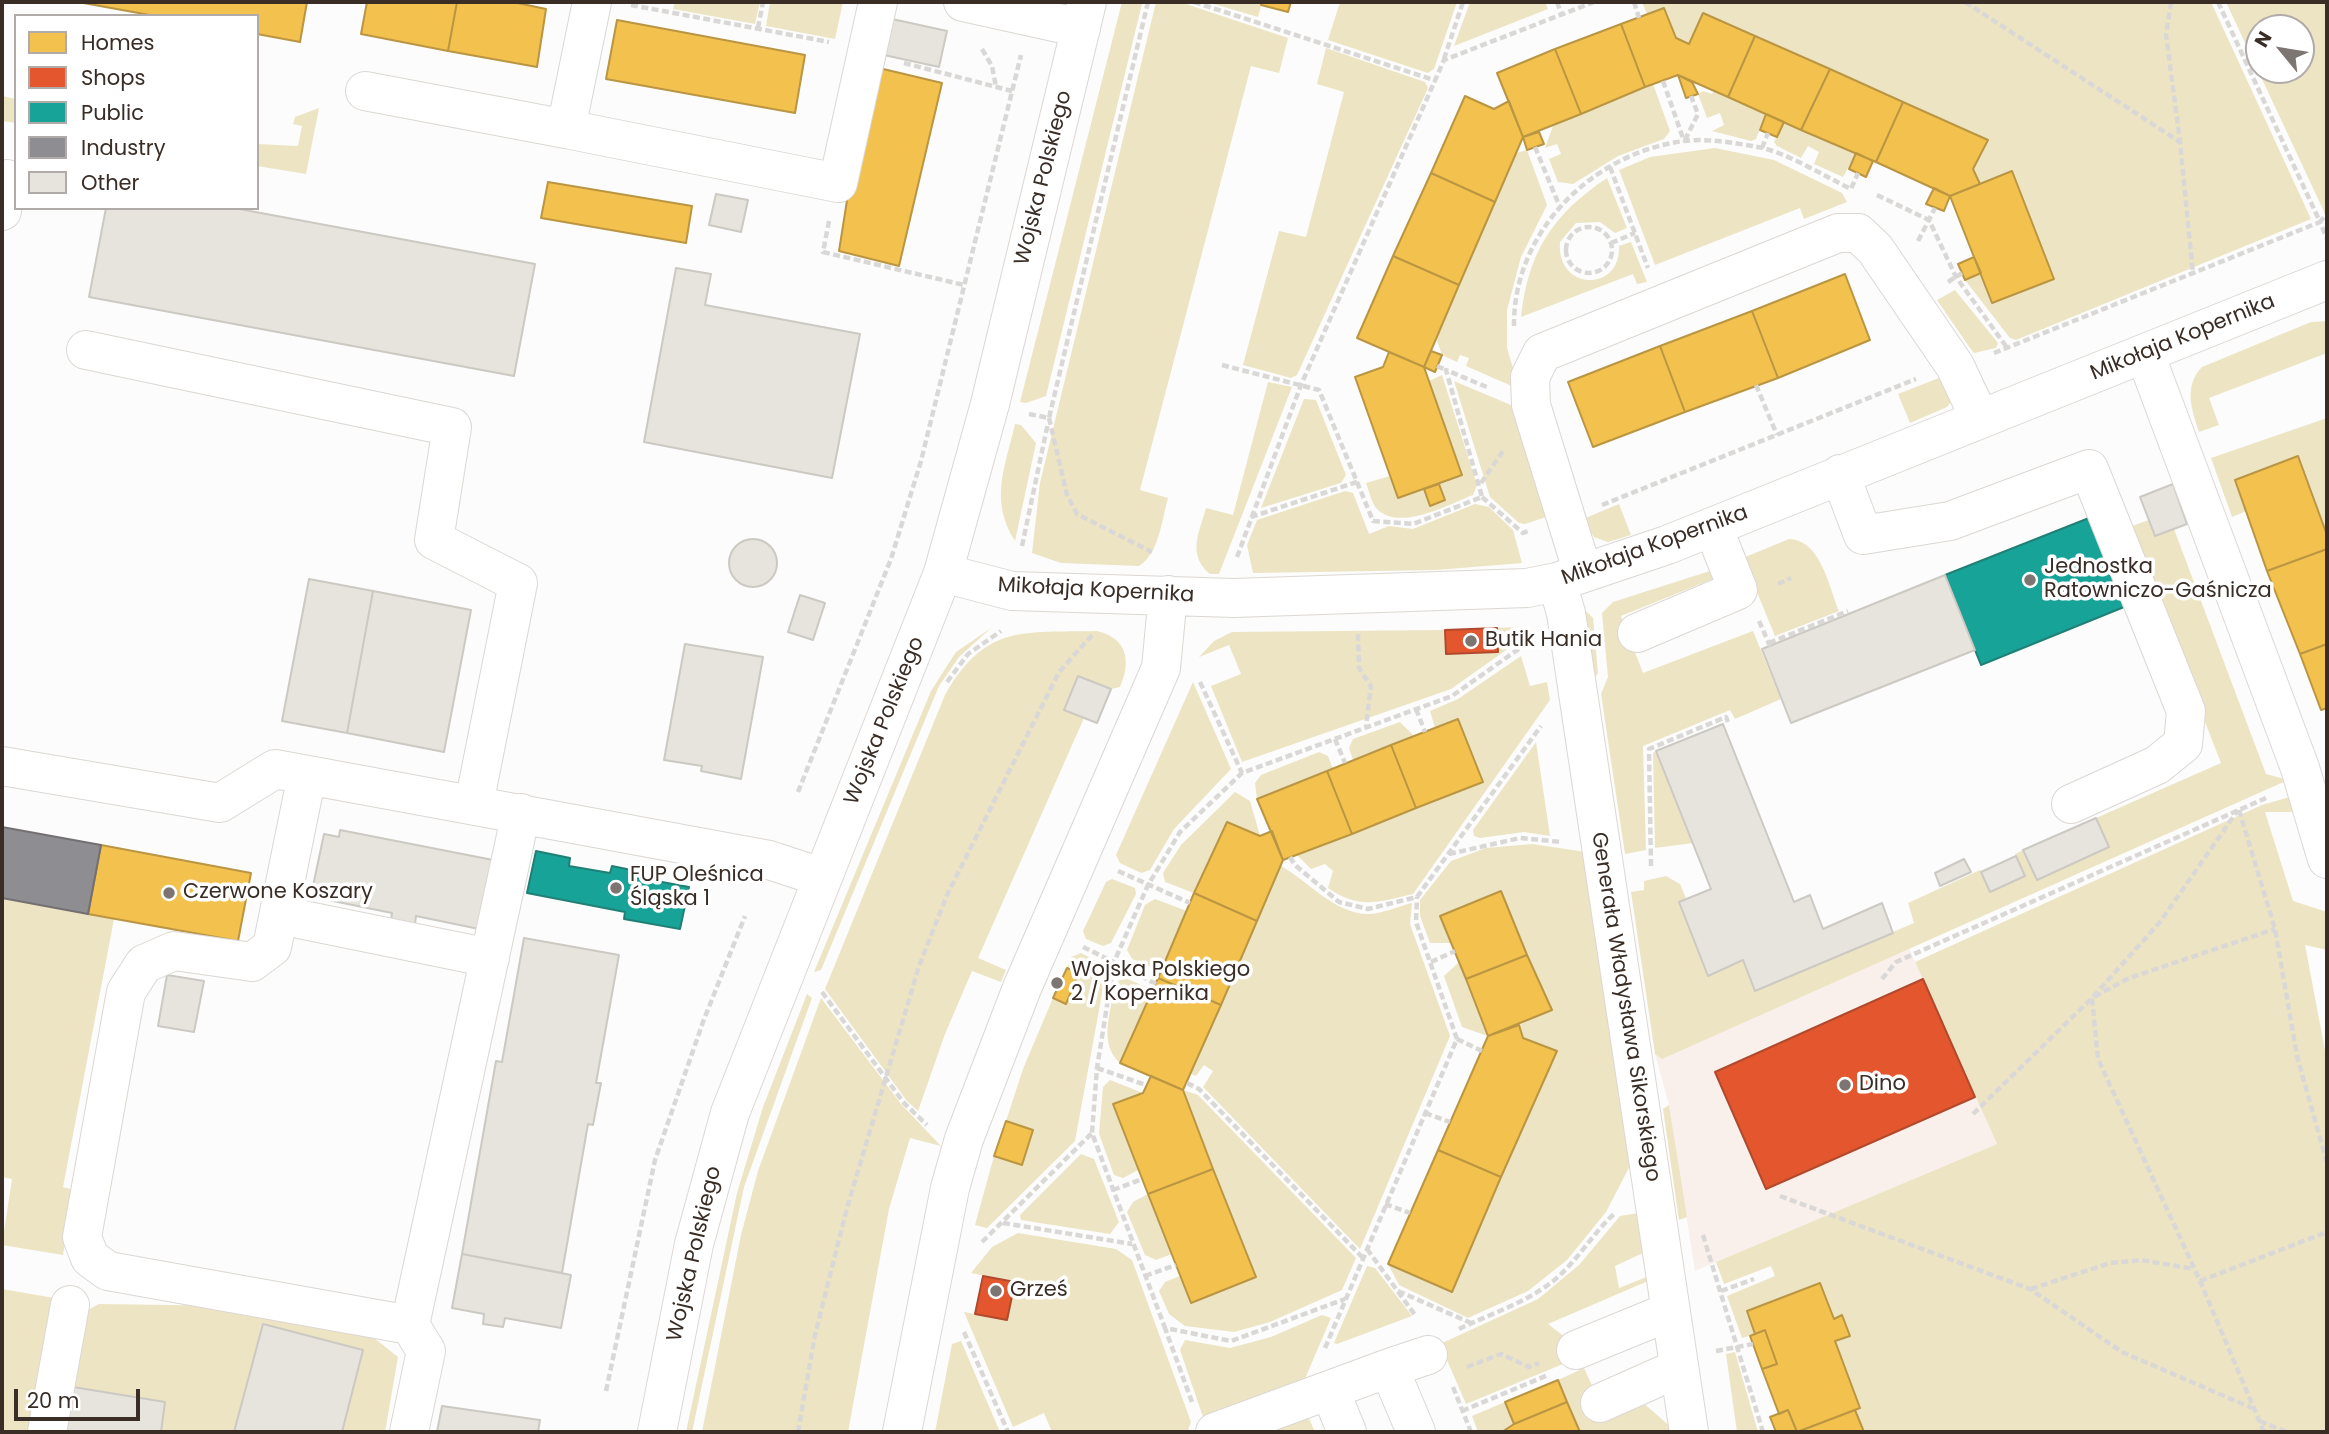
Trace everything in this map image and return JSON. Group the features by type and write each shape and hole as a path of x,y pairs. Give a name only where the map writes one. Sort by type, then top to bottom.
{"street":[{"path":"365,91 838,183 877,2"},
{"path":"963,2 1084,15"},
{"path":"566,129 607,3"},
{"name":"Wojska Polskiego","path":"657,1432 709,1183 750,1056 943,573 990,404 1084,15"},
{"path":"1530,391 1542,353 1838,233 1858,233 1875,249 1955,366 1980,419"},
{"name":"Mikołaja Kopernika","path":"943,573 1012,591 1234,598 1527,588 1570,578 1713,527 2327,280"},
{"path":"86,350 452,427 435,540 518,583 474,804"},
{"path":"2145,354 2300,768 2327,859"},
{"name":"Generała Władysława Sikorskiego","path":"1530,391 1566,519 1570,578 1566,613 1671,1311 1692,1361 1689,1432"},
{"path":"1840,474 1863,535 1950,521 2089,469 2186,711 2183,744 2157,765 2071,804"},
{"path":"1637,633 1738,590 1713,527"},
{"path":"902,1432 950,1188 964,1139 985,1077 1022,988 1161,668 1168,595"},
{"path":"2,766 220,803 275,769 769,860 821,877"},
{"path":"307,775 272,947 252,962 174,951 144,964 126,992 82,1237 90,1258 108,1271 410,1325"},
{"path":"409,1432 426,1350 410,1325 521,813"},
{"path":"279,915 490,958"},
{"path":"47,1432 70,1305"},
{"path":"1588,1345 1671,1311"},
{"path":"1600,1403 1692,1361"},
{"path":"1204,1419 1316,1397 1389,1368 1443,1363"},
{"path":"1389,1368 1416,1432"},
{"path":"1316,1397 1347,1432"}],"path":[{"path":"668,11 670,2"},
{"path":"758,29 763,2"},
{"path":"1022,546 1049,418 1148,2"},
{"path":"1194,2 1437,81"},
{"path":"1234,568 1250,517 1301,385 1437,81 1463,2"},
{"path":"1557,2 1561,13"},
{"path":"1444,60 1594,2"},
{"path":"1634,2 1639,18"},
{"path":"1965,2 2180,142"},
{"path":"2171,2 2166,36 2193,274"},
{"path":"2218,2 2327,239"},
{"path":"607,3 668,11 867,50 883,58 1012,91"},
{"path":"798,792 891,559 921,461 1023,45"},
{"path":"1663,80 1684,141"},
{"path":"1684,141 1698,114 1691,96"},
{"path":"1762,148 1768,133"},
{"path":"1437,366 1530,391 1514,324 1517,292 1527,259 1542,228 1559,205 1610,167 1642,152 1684,141 1762,148 1851,189 1858,173"},
{"path":"1535,147 1559,205"},
{"path":"1610,167 1662,304"},
{"path":"838,183 822,253 964,285"},
{"path":"2320,222 2327,213"},
{"path":"1566,519 1955,366 2008,349 2327,219"},
{"path":"1582,228 1597,228 1611,243 1611,259 1607,266 1593,273 1578,270 1568,258 1567,244 1582,228"},
{"path":"1611,243 1636,233"},
{"path":"1222,365 1319,390 1373,521 1413,524 1482,497 1446,370"},
{"path":"1756,386 1777,435"},
{"path":"1021,412 1049,418"},
{"path":"1049,418 1067,495 1077,514 1137,547 1160,555"},
{"path":"1250,517 1357,482"},
{"path":"1769,643 1848,611"},
{"path":"1357,624 1359,668 1371,686 1366,727"},
{"path":"798,1432 815,1335 846,1208 919,966 947,895 1059,672 1101,625"},
{"path":"943,688 968,654 1003,630"},
{"path":"1204,1419 1165,1328 1092,1133 1097,1068 1114,962 1147,885 1180,832 1242,773 1452,696 1537,636"},
{"path":"1198,677 1242,773"},
{"path":"1416,709 1425,732"},
{"path":"1651,866 1649,749 1727,717 1728,722"},
{"path":"1316,1397 1346,1299 1457,1039 1416,922 1417,897 1543,724"},
{"path":"1335,739 1345,763"},
{"path":"1882,979 1896,962 2290,787 2300,768"},
{"path":"2239,809 2275,929 2297,1056 2327,1163"},
{"path":"1973,1114 2092,998 2160,922 2239,809"},
{"path":"1449,854 1520,838 1547,839 1601,850"},
{"path":"1290,857 1295,865 1339,902 1368,909 1417,897"},
{"path":"1115,870 1190,903"},
{"path":"606,1391 655,1160 703,1022 745,916"},
{"path":"2092,998 2129,978 2275,929"},
{"path":"1081,946 1156,984"},
{"path":"1431,962 1455,951"},
{"path":"820,989 904,1103 928,1126 935,1129"},
{"path":"2092,998 2098,1059 2200,1281 2264,1432"},
{"path":"1457,1039 1482,1051"},
{"path":"1097,1068 1146,1085"},
{"path":"1187,1083 1199,1089 1363,1258"},
{"path":"1425,1113 1450,1122"},
{"path":"977,1246 1092,1133"},
{"path":"1113,1190 1142,1179"},
{"path":"1780,1196 2030,1289 2122,1352 2253,1409"},
{"path":"1385,1204 1410,1213"},
{"path":"1588,1345 1529,1367 1502,1354 1443,1363 1435,1341 1532,1296 1552,1282 1623,1207"},
{"path":"1003,1223 1133,1244"},
{"path":"1701,1228 1763,1432"},
{"path":"2200,1281 2327,1232"},
{"path":"2030,1289 2110,1263 2141,1260 2194,1269"},
{"path":"1145,1276 1176,1265"},
{"path":"1721,1291 1754,1279"},
{"path":"1397,1291 1471,1324"},
{"path":"1165,1328 1231,1341 1346,1299"},
{"path":"964,1331 1008,1432"},
{"path":"1692,1361 1754,1344"},
{"path":"1462,1411 1582,1361 1588,1345"},
{"path":"2259,1420 2286,1432"}],"shaded area":[{"path":"675,2 760,2 755,24 673,9"},
{"path":"770,2 843,2 835,39 766,26"},
{"path":"1122,2 1142,4 1046,396 1026,403 1020,402"},
{"path":"1156,2 1180,2 1288,38 1279,73 1251,66 1140,490 1168,498 1155,545 1139,566 1061,563 1032,553 1040,483"},
{"path":"1207,2 1262,2 1258,17"},
{"path":"1340,2 1457,2 1434,69 1428,73 1328,40"},
{"path":"1470,2 1545,2 1548,9 1454,46"},
{"path":"1642,2 2211,2 2245,76 2245,84 2249,84 2311,219 2016,340 2010,338 1965,280 1981,273 1979,184 1973,169 1988,140 1704,13 1689,44 1676,38 1664,8 1647,14"},
{"path":"2226,2 2327,2 2327,218 2264,84 2315,84 2315,14 2245,14 2245,43"},
{"path":"1326,48 1425,82 1428,88 1297,375 1291,378 1243,365 1279,231 1306,237 1344,92 1317,84"},
{"path":"1653,84 1670,131 1664,139 1618,156 1573,184 1558,182 1549,159 1561,154 1557,144 1545,148 1553,126"},
{"path":"1703,91 1712,94 1714,91 1766,114 1756,139 1751,141 1712,131 1724,125 1720,113 1707,118 1698,94"},
{"path":"2,96 14,99 14,123 2,121"},
{"path":"319,108 306,174 259,166 259,144 298,146 302,126 293,124 295,117"},
{"path":"1784,122 1856,153 1843,177 1814,164 1819,152 1808,146 1801,158 1777,146 1774,142"},
{"path":"1715,148 1774,160 1842,193 1847,202 1804,219 1800,208 1655,265 1619,170 1650,157"},
{"path":"1527,150 1547,205 1521,257 1507,310 1507,348 1518,385 1514,387 1466,366 1469,358 1460,355 1457,362 1442,355 1436,338 1516,153"},
{"path":"1607,178 1627,228 1615,233 1600,222 1576,223 1560,242 1561,258 1568,270 1577,277 1589,280 1600,278 1610,272 1617,261 1619,246 1631,242 1647,282 1637,284 1633,274 1521,317 1530,273 1546,237 1572,206"},
{"path":"1955,290 1998,343 1996,348 1974,353 1970,348 1937,300"},
{"path":"2327,321 2327,353 2209,398 2219,425 2199,432 2191,391 2196,375 2202,367 2311,322"},
{"path":"1949,374 1951,402 1947,407 1910,423 1898,394"},
{"path":"1442,375 1477,485 1473,495 1425,514 1398,518 1386,515 1375,507 1366,483 1390,476 1398,498 1424,489 1430,505 1445,500 1439,484 1462,475 1429,381"},
{"path":"1454,381 1525,411 1555,514 1525,524 1519,523 1490,497"},
{"path":"1268,382 1292,387 1219,574 1210,574 1203,567 1197,551 1200,526 1206,508 1233,515"},
{"path":"1304,399 1316,400 1346,475 1341,483 1261,508"},
{"path":"2327,418 2327,535 2298,456 2235,480 2246,511 2232,517 2211,458"},
{"path":"1015,424 1021,425 1036,443 1015,541 1007,526 1001,498 1004,470"},
{"path":"1345,491 1353,493 1369,534 1389,526 1413,529 1475,504 1489,507 1513,530 1522,563 1436,570 1253,573 1247,545 1257,520"},
{"path":"1619,504 1631,535 1608,542 1594,537 1583,519"},
{"path":"2149,520 2155,536 2174,529 2266,774 2288,780 1662,1059 1655,1054 1631,892 1644,890 1644,881 1666,876 1680,884 1686,898 1679,902 1707,975 1743,960 1755,991 1914,923 1908,903 1980,870 1991,892 2025,876 2015,854 2023,850 2109,847 2096,818 2221,763 2129,527"},
{"path":"1789,539 1800,541 1816,556 1839,611 1775,636 1743,558"},
{"path":"1713,570 1715,578 1621,616 1643,673 1753,631 1781,699 1735,719 1730,710 1643,746 1646,850 1625,854 1601,694 1608,677 1602,613 1613,602"},
{"path":"1587,612 1593,618 1598,673 1594,679 1580,614"},
{"path":"1515,627 1526,636 1451,689 1242,762 1211,686 1241,674 1229,645 1199,657 1214,641 1232,632 1445,630 1446,654 1497,652 1497,628"},
{"path":"991,628 959,657 939,686 821,970 814,972 931,691 956,652"},
{"path":"1097,631 1115,639 1124,652 1125,669 1120,687 1111,689 1078,676 1084,718 978,958 1006,970 1001,982 972,971 945,1034 918,1111 907,1101 825,989 945,695 960,672 976,655 1009,637 1028,633"},
{"path":"1521,656 1530,686 1547,682 1550,700 1413,894 1360,902 1328,888 1333,871 1325,864 1311,869 1297,855 1483,782 1458,719 1435,728 1430,711 1458,699"},
{"path":"1193,682 1231,769 1174,829 1150,870 1141,873 1120,863 1116,855"},
{"path":"1400,722 1414,736 1353,760 1349,748 1353,739"},
{"path":"1536,742 1550,836 1524,832 1480,838 1474,836 1473,830"},
{"path":"1656,751 1693,843 1655,848 1653,753"},
{"path":"1319,752 1328,756 1333,769 1257,799 1255,783 1261,775"},
{"path":"1235,792 1250,801 1260,836 1227,822 1194,893 1165,882 1163,873 1181,845"},
{"path":"2293,796 2298,812 2265,812 2293,901 2327,912 2327,950 2305,945 2327,1061 2327,1432 1864,1432 1855,1410 1860,1407 1835,1341 1850,1336 1842,1316 1834,1319 1820,1283 1747,1311 1755,1334 1742,1338 1727,1296 1775,1276 1771,1266 1724,1284 1716,1262 1997,1144 1915,962 2262,805"},
{"path":"1532,844 1586,852 1633,1160 1606,1212 1567,1260 1528,1291 1468,1318 1399,1285 1388,1264 1452,1292 1556,1051 1523,1038 1519,1025 1549,1011 1501,891 1440,916 1452,943 1430,943 1420,916 1420,900 1451,861 1486,848"},
{"path":"1281,866 1333,903 1356,913 1379,913 1412,903 1410,924 1450,1036 1360,1249 1203,1087 1213,1071 1204,1065 1196,1076 1191,1074"},
{"path":"1112,879 1135,888 1136,894 1111,943 1103,946 1086,939 1083,931 1106,882"},
{"path":"2,898 114,919 63,1187 74,1190 63,1255 2,1245 12,1179 2,1177"},
{"path":"1155,899 1187,911 1161,971 1132,959 1127,950 1145,905"},
{"path":"1907,944 1997,1144 1695,1271 1669,1105 1655,1054"},
{"path":"1081,953 1102,964 1106,972 1075,1141 987,1228 975,1225 994,1156 1022,1165 1033,1131 1006,1121 1023,1069 1053,998 1066,1004 1078,973 1067,968 1071,957"},
{"path":"1459,962 1488,1036 1462,1027 1444,976"},
{"path":"1125,978 1153,990 1120,1063 1109,1046 1108,1025 1116,982"},
{"path":"807,994 812,998 744,1187 692,1432 686,1432 737,1193 763,1107"},
{"path":"821,998 901,1104 941,1146 910,1138 889,1209 848,1432 702,1432 741,1235 758,1171"},
{"path":"1110,1080 1143,1093 1114,1104 1138,1170 1123,1178 1114,1175 1099,1134 1103,1087"},
{"path":"1183,1090 1198,1095 1356,1258 1342,1290 1270,1322 1234,1332 1185,1326 1169,1314 1159,1291 1165,1282 1180,1276 1213,1169"},
{"path":"1669,1105 1687,1217 1679,1220 1663,1109"},
{"path":"1081,1154 1094,1159 1119,1222 1110,1234 1021,1220 1020,1215"},
{"path":"1148,1194 1172,1254 1156,1260 1145,1255 1127,1212 1133,1202"},
{"path":"1639,1213 1645,1252 1615,1266 1619,1288 1649,1276 1648,1281 1548,1324 1574,1344 1580,1357 1466,1404 1440,1344 1538,1299 1579,1265 1620,1216"},
{"path":"1018,1233 1116,1249 1132,1260 1191,1422 1188,1430 1052,1432 1044,1413 1013,1427 964,1312 1007,1320 1014,1282 971,1273 992,1247"},
{"path":"1367,1266 1375,1268 1412,1316 1334,1343"},
{"path":"2,1289 54,1298 30,1432 2,1432"},
{"path":"99,1304 237,1306 374,1338 398,1357 385,1432 161,1432 165,1402 67,1386 86,1311"},
{"path":"1322,1315 1331,1318 1301,1388 1211,1421 1203,1417 1180,1350 1185,1340 1230,1348 1271,1337"},
{"path":"961,1341 1000,1432 935,1432 952,1344"},
{"path":"1735,1352 1758,1432 1737,1432 1726,1354"},
{"path":"1584,1368 1606,1416 1641,1401 1672,1428 1673,1432 1580,1432 1558,1380"},
{"path":"1505,1402 1514,1424 1502,1432 1478,1432 1472,1416"},
{"path":"1307,1414 1315,1432 1257,1432"}],"building: Homes":[{"path":"78,2 307,2 300,42 259,34 259,14 144,14"},
{"path":"367,2 457,2 448,51 361,34"},
{"path":"457,2 513,2 546,9 537,67 448,51"},
{"path":"1262,2 1291,2 1288,12 1261,5"},
{"path":"1664,8 1676,38 1689,44 1703,13 1755,36 1728,97 1678,75 1645,87 1621,24"},
{"path":"617,20 805,55 795,113 606,79"},
{"path":"1621,24 1645,87 1581,114 1555,49"},
{"path":"1755,36 1830,69 1801,130 1728,97"},
{"path":"1555,49 1581,114 1523,137 1497,73"},
{"path":"879,68 942,83 899,266 839,251 848,194"},
{"path":"1830,69 1903,102 1876,162 1801,130"},
{"path":"1678,75 1692,82 1698,94 1686,98"},
{"path":"1465,96 1494,109 1509,101 1523,137 1495,202 1431,173"},
{"path":"1903,102 1988,140 1973,169 1980,184 1950,196 1876,162"},
{"path":"1766,114 1784,122 1777,137 1760,130"},
{"path":"1539,132 1544,144 1527,150 1523,137"},
{"path":"1856,153 1873,161 1866,177 1849,169"},
{"path":"2012,171 2054,279 1992,303 1950,196"},
{"path":"1431,173 1495,202 1459,285 1393,256"},
{"path":"548,182 692,206 686,243 541,218"},
{"path":"1934,188 1950,196 1944,211 1926,204"},
{"path":"1393,256 1459,285 1424,367 1357,338"},
{"path":"1974,257 1981,273 1965,280 1958,264"},
{"path":"1845,274 1870,340 1778,378 1752,311"},
{"path":"1752,311 1778,378 1685,412 1660,346"},
{"path":"1660,346 1685,412 1593,447 1568,382"},
{"path":"1431,351 1442,355 1435,372 1424,367"},
{"path":"1389,352 1424,367 1462,475 1398,498 1355,377 1383,367"},
{"path":"2298,456 2327,535 2327,549 2267,571 2235,480"},
{"path":"1439,484 1445,500 1430,506 1424,489"},
{"path":"2327,549 2327,644 2300,654 2267,571"},
{"path":"2327,644 2327,708 2321,710 2300,654"},
{"path":"1458,719 1483,782 1416,808 1391,745"},
{"path":"1391,745 1416,808 1352,834 1327,771"},
{"path":"1327,771 1352,834 1283,860 1257,799"},
{"path":"1227,822 1260,836 1272,831 1283,860 1257,921 1194,893"},
{"name":"Czerwone Koszary","path":"101,845 251,873 238,941 88,914"},
{"path":"1501,891 1527,955 1466,979 1440,916"},
{"path":"1194,893 1257,921 1221,1005 1158,978"},
{"path":"1527,955 1552,1010 1488,1036 1466,979"},
{"path":"1067,968 1079,973 1066,1004 1053,998"},
{"path":"1158,978 1221,1005 1183,1090 1120,1063"},
{"path":"1519,1025 1523,1038 1557,1051 1501,1177 1438,1150 1488,1036"},
{"path":"1151,1076 1183,1090 1213,1169 1148,1194 1113,1104 1143,1093"},
{"path":"1006,1121 1033,1130 1022,1165 994,1156"},
{"path":"1438,1150 1501,1177 1452,1292 1388,1264"},
{"path":"1213,1169 1256,1277 1191,1303 1148,1194"},
{"path":"1820,1283 1834,1319 1842,1315 1850,1336 1835,1341 1860,1408 1797,1432 1788,1410 1779,1414 1762,1369 1777,1364 1765,1330 1755,1334 1747,1311"},
{"path":"1765,1330 1777,1364 1762,1369 1750,1336"},
{"path":"1558,1380 1567,1402 1514,1424 1505,1402"},
{"path":"1567,1402 1580,1432 1502,1432 1514,1424"},
{"path":"1788,1410 1797,1432 1776,1432 1770,1417"},
{"path":"1855,1410 1864,1432 1797,1432"}],"building: Shops":[{"name":"Butik Hania","path":"1497,628 1498,652 1446,654 1445,630"},
{"name":"Dino","path":"1923,979 1975,1097 1766,1189 1715,1072"},
{"name":"Grześ","path":"983,1276 1015,1282 1007,1320 975,1314"}],"building: Public":[{"path":"2089,518 2124,607 1981,665 1945,575"},
{"path":"536,851 570,858 569,866 610,873 612,866 636,871 635,877 689,887 680,929 624,919 625,912 527,893"}],"building: Industry":[{"path":"2,827 101,845 88,914 2,898"}],"building: Other":[{"path":"892,19 947,31 939,67 884,55"},
{"path":"716,194 748,200 741,232 709,225"},
{"path":"106,210 245,210 535,264 514,376 89,297"},
{"path":"676,268 711,274 705,305 860,334 832,478 644,442"},
{"path":"2173,484 2187,524 2155,536 2140,497"},
{"path":"753,539 770,546 777,563 770,580 753,587 736,580 729,563 736,546"},
{"path":"1945,575 1975,650 1791,723 1762,649"},
{"path":"309,579 373,591 347,733 282,721"},
{"path":"373,591 471,610 444,752 347,733"},
{"path":"800,595 825,603 813,640 788,632"},
{"path":"685,644 763,657 741,779 701,771 702,766 664,760"},
{"path":"1078,676 1111,689 1097,723 1064,710"},
{"path":"1723,724 1794,902 1810,895 1823,929 1882,903 1893,933 1755,991 1743,960 1708,976 1679,902 1711,889 1656,751"},
{"path":"2096,818 2109,847 2037,880 2023,850"},
{"path":"340,830 493,860 479,929 416,916 415,924 391,919 392,913 328,900 330,889 313,886 324,834 339,837"},
{"path":"2016,856 2025,876 1990,892 1981,872"},
{"path":"1964,859 1971,872 1940,886 1935,873"},
{"path":"524,938 619,955 596,1083 601,1083 593,1125 588,1124 562,1273 462,1254 496,1061 502,1062"},
{"path":"167,975 204,981 194,1032 158,1026"},
{"path":"462,1254 571,1275 561,1328 505,1318 503,1327 483,1324 484,1314 452,1308"},
{"path":"263,1324 363,1350 342,1432 234,1432"},
{"path":"67,1386 165,1402 161,1432 59,1432"},
{"path":"442,1406 540,1420 538,1432 437,1432"}],"place":[{"name":"Jednostka Ratowniczo-Gaśnicza","path":"2030,580"},
{"name":"Butik Hania","path":"1471,641"},
{"name":"FUP Oleśnica Śląska 1","path":"616,888"},
{"name":"Czerwone Koszary","path":"169,893"},
{"name":"Wojska Polskiego 2 / Kopernika","path":"1057,983"},
{"name":"Dino","path":"1845,1085"},
{"name":"Grześ","path":"996,1291"}]}
